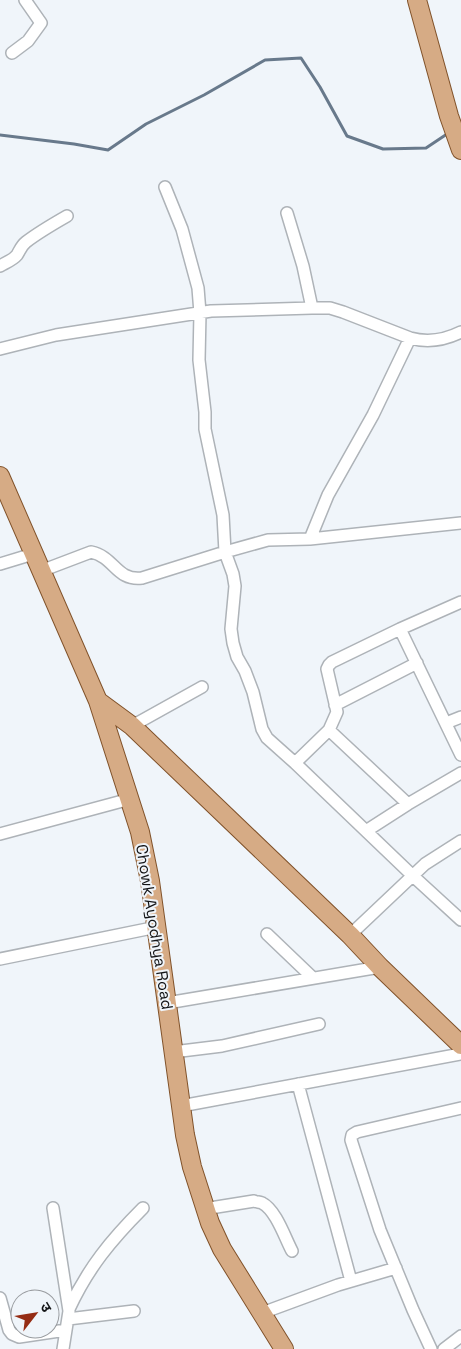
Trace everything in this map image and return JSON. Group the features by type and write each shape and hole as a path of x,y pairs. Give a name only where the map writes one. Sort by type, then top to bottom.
{"main road":[{"path":"417,0 449,116 461,149"},
{"name":"Chowk Ayodhya Road","path":"0,476 98,701 140,832 157,928 185,1135 204,1209 222,1249 284,1349"},
{"path":"98,701 132,726 350,935 461,1047"}],"street":[{"path":"12,53 28,41 41,23 25,0"},
{"path":"166,187 182,229 198,288 200,313 199,360 205,429 224,515 225,552 235,586 233,643 253,692 262,729 267,738 461,920"},
{"path":"287,213 303,266 312,308"},
{"path":"0,266 13,259 20,248 38,234 67,216"},
{"path":"0,349 56,335 211,311 330,308 419,341 436,340 461,332"},
{"path":"310,539 328,495 373,415 410,338"},
{"path":"41,570 91,552 99,554 112,563 125,576 134,579 268,540 310,539 461,523"},
{"path":"0,564 33,554"},
{"path":"295,763 329,730 337,712 327,670 332,662 461,602"},
{"path":"400,629 461,755"},
{"path":"335,705 416,663"},
{"path":"132,726 202,687"},
{"path":"446,723 461,717"},
{"path":"329,730 408,804"},
{"path":"366,831 461,773"},
{"path":"0,834 130,799"},
{"path":"350,935 425,864 461,841"},
{"path":"0,959 157,928"},
{"path":"268,934 313,978"},
{"path":"166,1003 380,967"},
{"path":"173,1052 222,1046 320,1024"},
{"path":"181,1106 298,1084 461,1047"},
{"path":"298,1084 350,1281"},
{"path":"431,1349 380,1230 351,1140 352,1135 357,1132 461,1108"},
{"path":"204,1209 254,1201 261,1202 277,1220 292,1252"},
{"path":"53,1208 68,1320"},
{"path":"62,1349 68,1320 85,1278 110,1243 143,1208"},
{"path":"266,1319 309,1295 396,1268"},
{"path":"0,1298 9,1330 12,1334 19,1336 68,1320 134,1311"},
{"path":"444,1349 461,1336"}],"waterway":[{"path":"0,135 108,150 146,124 204,95 265,60 301,58 320,87 347,136 383,149 426,148 450,132"}]}
